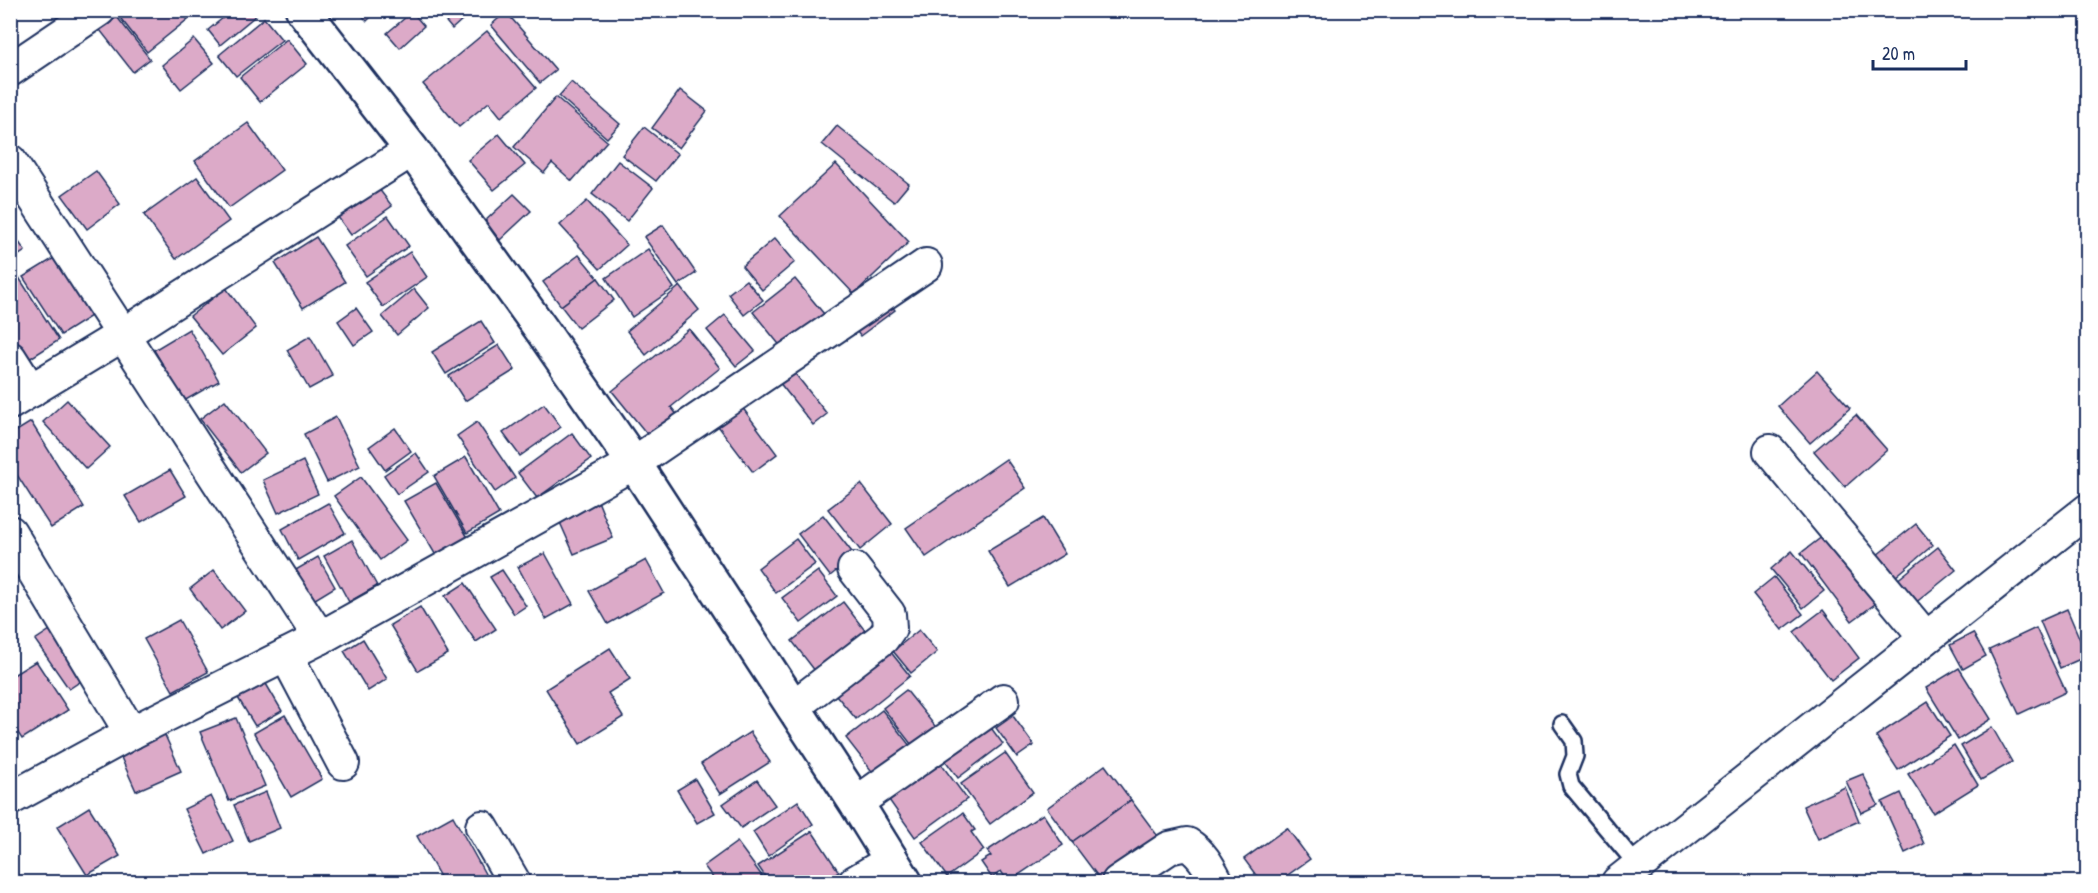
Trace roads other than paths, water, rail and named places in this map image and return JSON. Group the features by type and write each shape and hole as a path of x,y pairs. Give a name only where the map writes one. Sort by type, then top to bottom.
{"street":[{"path":"10,70 99,10"},
{"path":"303,10 412,150 634,463 899,871 855,882"},
{"path":"10,358 21,397 412,150"},
{"path":"10,161 124,333 320,638"},
{"path":"10,799 131,734 320,638 634,463 926,265"},
{"path":"1770,451 1926,638"},
{"path":"1628,874 2088,510"},
{"path":"10,532 131,734"},
{"path":"793,707 883,638 890,628 889,614 854,569"},
{"path":"286,655 344,763"},
{"path":"856,803 1003,700"},
{"path":"482,827 514,882"},
{"path":"1118,882 1169,848 1187,844 1197,850 1208,864 1217,882"}],"lane":[{"path":"1562,724 1574,741 1575,756 1568,774 1571,786 1628,874"}]}
